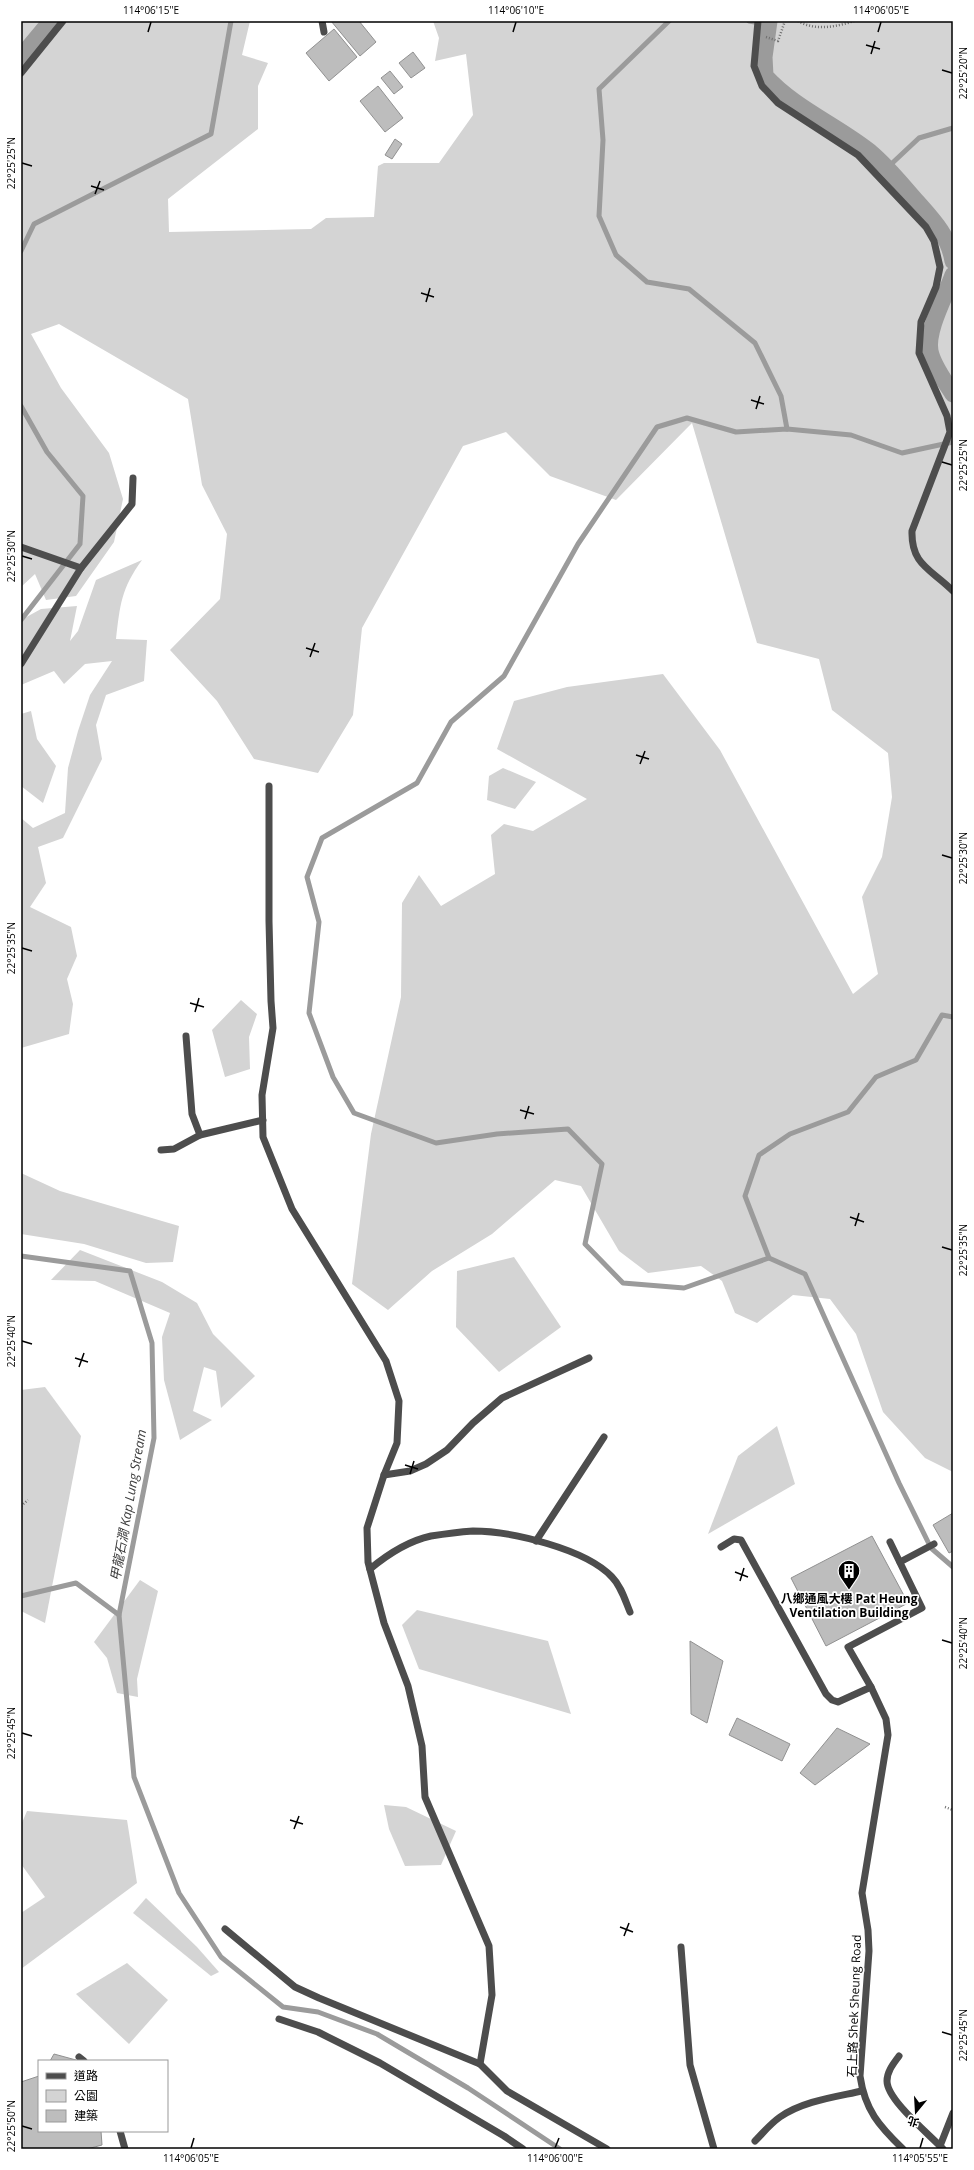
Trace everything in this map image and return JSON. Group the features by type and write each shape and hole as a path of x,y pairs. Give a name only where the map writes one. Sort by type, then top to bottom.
{"street":[{"path":"21,72 63,21"},
{"path":"322,21 324,32"},
{"path":"758,21 754,66 762,86 778,103 858,155 926,227 934,241 940,267 936,287 921,322 919,353 947,416 950,432 912,531 911,546 914,555 953,591"},
{"path":"21,664 81,568 132,504 132,478"},
{"path":"21,547 81,568"},
{"path":"269,786 270,1001 273,1028 262,1095 263,1137 292,1209 386,1361 399,1401 397,1443 384,1475 368,1528 370,1569 384,1623 409,1693 422,1746 425,1797 489,1946 492,1995 480,2064"},
{"path":"186,1036 192,1114 200,1135"},
{"path":"161,1150 174,1149 200,1135 263,1120"},
{"path":"384,1475 410,1471 426,1464 447,1450 473,1423 502,1398 589,1358"},
{"path":"536,1541 604,1437"},
{"path":"370,1569 386,1555 403,1546 430,1536 474,1531 536,1541 581,1556 600,1565 614,1578 621,1589 630,1612"},
{"path":"721,1547 734,1539 741,1540 826,1694 832,1700 838,1702 871,1687"},
{"path":"890,1542 900,1562 934,1544"},
{"name":"石上路 Shek Sheung Road","path":"900,1562 922,1608 848,1647 871,1687 886,1719 888,1735 862,1893 868,1930 869,1951 860,2076 862,2091 872,2115 884,2131 903,2149"},
{"path":"225,1929 296,1987 319,1998 480,2064 507,2091 607,2149"},
{"path":"681,1947 690,2065 714,2149"},
{"path":"279,2019 318,2032 380,2063 523,2149"},
{"path":"899,2056 888,2073 889,2091 901,2107 941,2148 953,2113"},
{"path":"755,2141 781,2116 797,2108 862,2091"},
{"path":"120,2132 125,2149"}],"path":[{"path":"770,37 778,41 785,21"},
{"path":"798,21 820,27 840,26 854,21"},
{"path":"21,1506 28,1500"},
{"path":"945,1806 953,1810"}],"green space":[{"path":"21,21 250,21 242,55 268,63 258,86 258,129 168,199 169,232 311,229 326,218 374,217 378,166 384,163 439,163 473,115 466,54 435,61 439,38 433,21 953,21 953,1472 925,1458 883,1412 856,1334 830,1299 793,1295 757,1323 735,1313 722,1281 701,1266 648,1273 619,1251 581,1186 555,1180 492,1234 432,1271 388,1310 352,1284 371,1134 401,997 402,903 419,875 441,906 495,874 491,835 504,824 533,831 587,799 497,749 514,701 567,687 663,674 720,750 853,994 878,974 862,897 882,857 892,797 888,753 832,710 819,659 757,643 692,423 616,500 550,476 506,432 463,446 362,628 353,715 318,773 254,759 217,701 170,650 220,599 227,534 202,485 188,399 59,324 31,334 61,388 109,453 123,499 114,542 76,596 46,600 35,574 21,587"},
{"path":"142,560 130,580 120,607 116,639 147,640 144,681 106,695 96,725 102,759 63,838 38,847 46,883 30,907 71,927 77,956 67,979 73,1004 69,1034 21,1048 21,818 33,828 65,813 68,768 78,731 90,695 112,661 85,664 64,684 54,671 21,685 21,620 41,609 77,606 70,641 78,631 96,580"},
{"path":"31,711 37,739 56,766 43,803 21,786 21,714"},
{"path":"503,768 536,782 515,809 487,800 489,776"},
{"path":"241,1000 257,1014 249,1037 250,1069 225,1077 212,1030"},
{"path":"21,1173 60,1191 179,1226 173,1262 146,1263 84,1244 21,1234"},
{"path":"80,1250 162,1282 197,1303 213,1334 255,1376 221,1408 216,1371 204,1367 193,1411 212,1420 180,1440 164,1380 162,1337 170,1313 95,1281 51,1280"},
{"path":"514,1257 561,1327 499,1372 456,1327 457,1271"},
{"path":"45,1387 81,1436 45,1623 21,1611 21,1390"},
{"path":"777,1426 795,1484 708,1534 738,1456"},
{"path":"140,1580 158,1591 137,1679 138,1697 117,1693 107,1658 94,1642"},
{"path":"417,1610 548,1641 571,1714 419,1669 402,1625"},
{"path":"384,1805 406,1807 456,1831 441,1865 405,1866 389,1829"},
{"path":"27,1811 127,1820 137,1883 21,1969 21,1913 45,1897 21,1864 21,1825"},
{"path":"146,1898 197,1947 219,1972 211,1976 133,1913"},
{"path":"127,1963 168,2000 129,2044 76,1994"}],"building":[{"path":"331,21 359,21 376,42 360,56"},
{"path":"334,29 357,57 329,81 306,53"},
{"path":"413,52 425,68 411,78 399,63"},
{"path":"390,71 403,87 394,94 381,78"},
{"path":"378,86 403,118 385,132 360,101"},
{"path":"395,139 402,144 392,159 385,155"},
{"path":"953,1513 953,1551 949,1553 933,1525"},
{"name":"八鄉通風大樓 Pat Heung Ventilation Building","path":"872,1536 908,1603 826,1646 791,1578"},
{"path":"690,1641 723,1661 707,1723 691,1714"},
{"path":"737,1718 790,1744 782,1761 729,1735"},
{"path":"837,1728 870,1744 815,1785 800,1773"},
{"path":"54,2054 76,2060 51,2060"},
{"path":"38,2076 38,2132 101,2132 102,2145 87,2149 21,2149 21,2082"}],"waterway":[{"path":"21,57 51,21"},
{"name":"甲龍石澗 Kap Lung Stream","path":"21,251 34,224 211,134 231,21"},
{"path":"669,21 599,89 603,140 599,216 616,255 647,282 689,289 755,343 781,396 787,429"},
{"path":"749,21 766,24 774,21"},
{"path":"769,21 764,57 765,76 789,98 857,142 883,164 930,216 948,244 953,261"},
{"path":"887,168 919,138 953,128"},
{"path":"953,275 937,313 931,333 930,343 930,351 934,362 953,394"},
{"name":"甲龍石澗 Kap Lung Stream","path":"21,406 47,452 83,496 80,544 21,620"},
{"path":"769,1258 684,1288 623,1283 585,1244 602,1164 568,1129 497,1134 436,1143 354,1113 333,1077 309,1013 319,922 307,877 322,838 417,783 451,722 504,676 578,544 657,427 687,418 736,432 787,429 851,435 902,453 953,442"},
{"path":"953,1017 942,1015 916,1060 876,1077 848,1112 790,1134 759,1155 745,1196 769,1258 805,1274 899,1483 931,1548 953,1567"},
{"name":"甲龍石澗 Kap Lung Stream","path":"21,1256 130,1271 152,1343 154,1438 119,1615"},
{"path":"21,1596 76,1583 119,1615 134,1777 179,1893 221,1957 283,2007 318,2012 377,2034 468,2088 560,2149"}],"place":[{"name":"八鄉通風大樓 Pat Heung Ventilation Building","path":"849,1590"}]}
